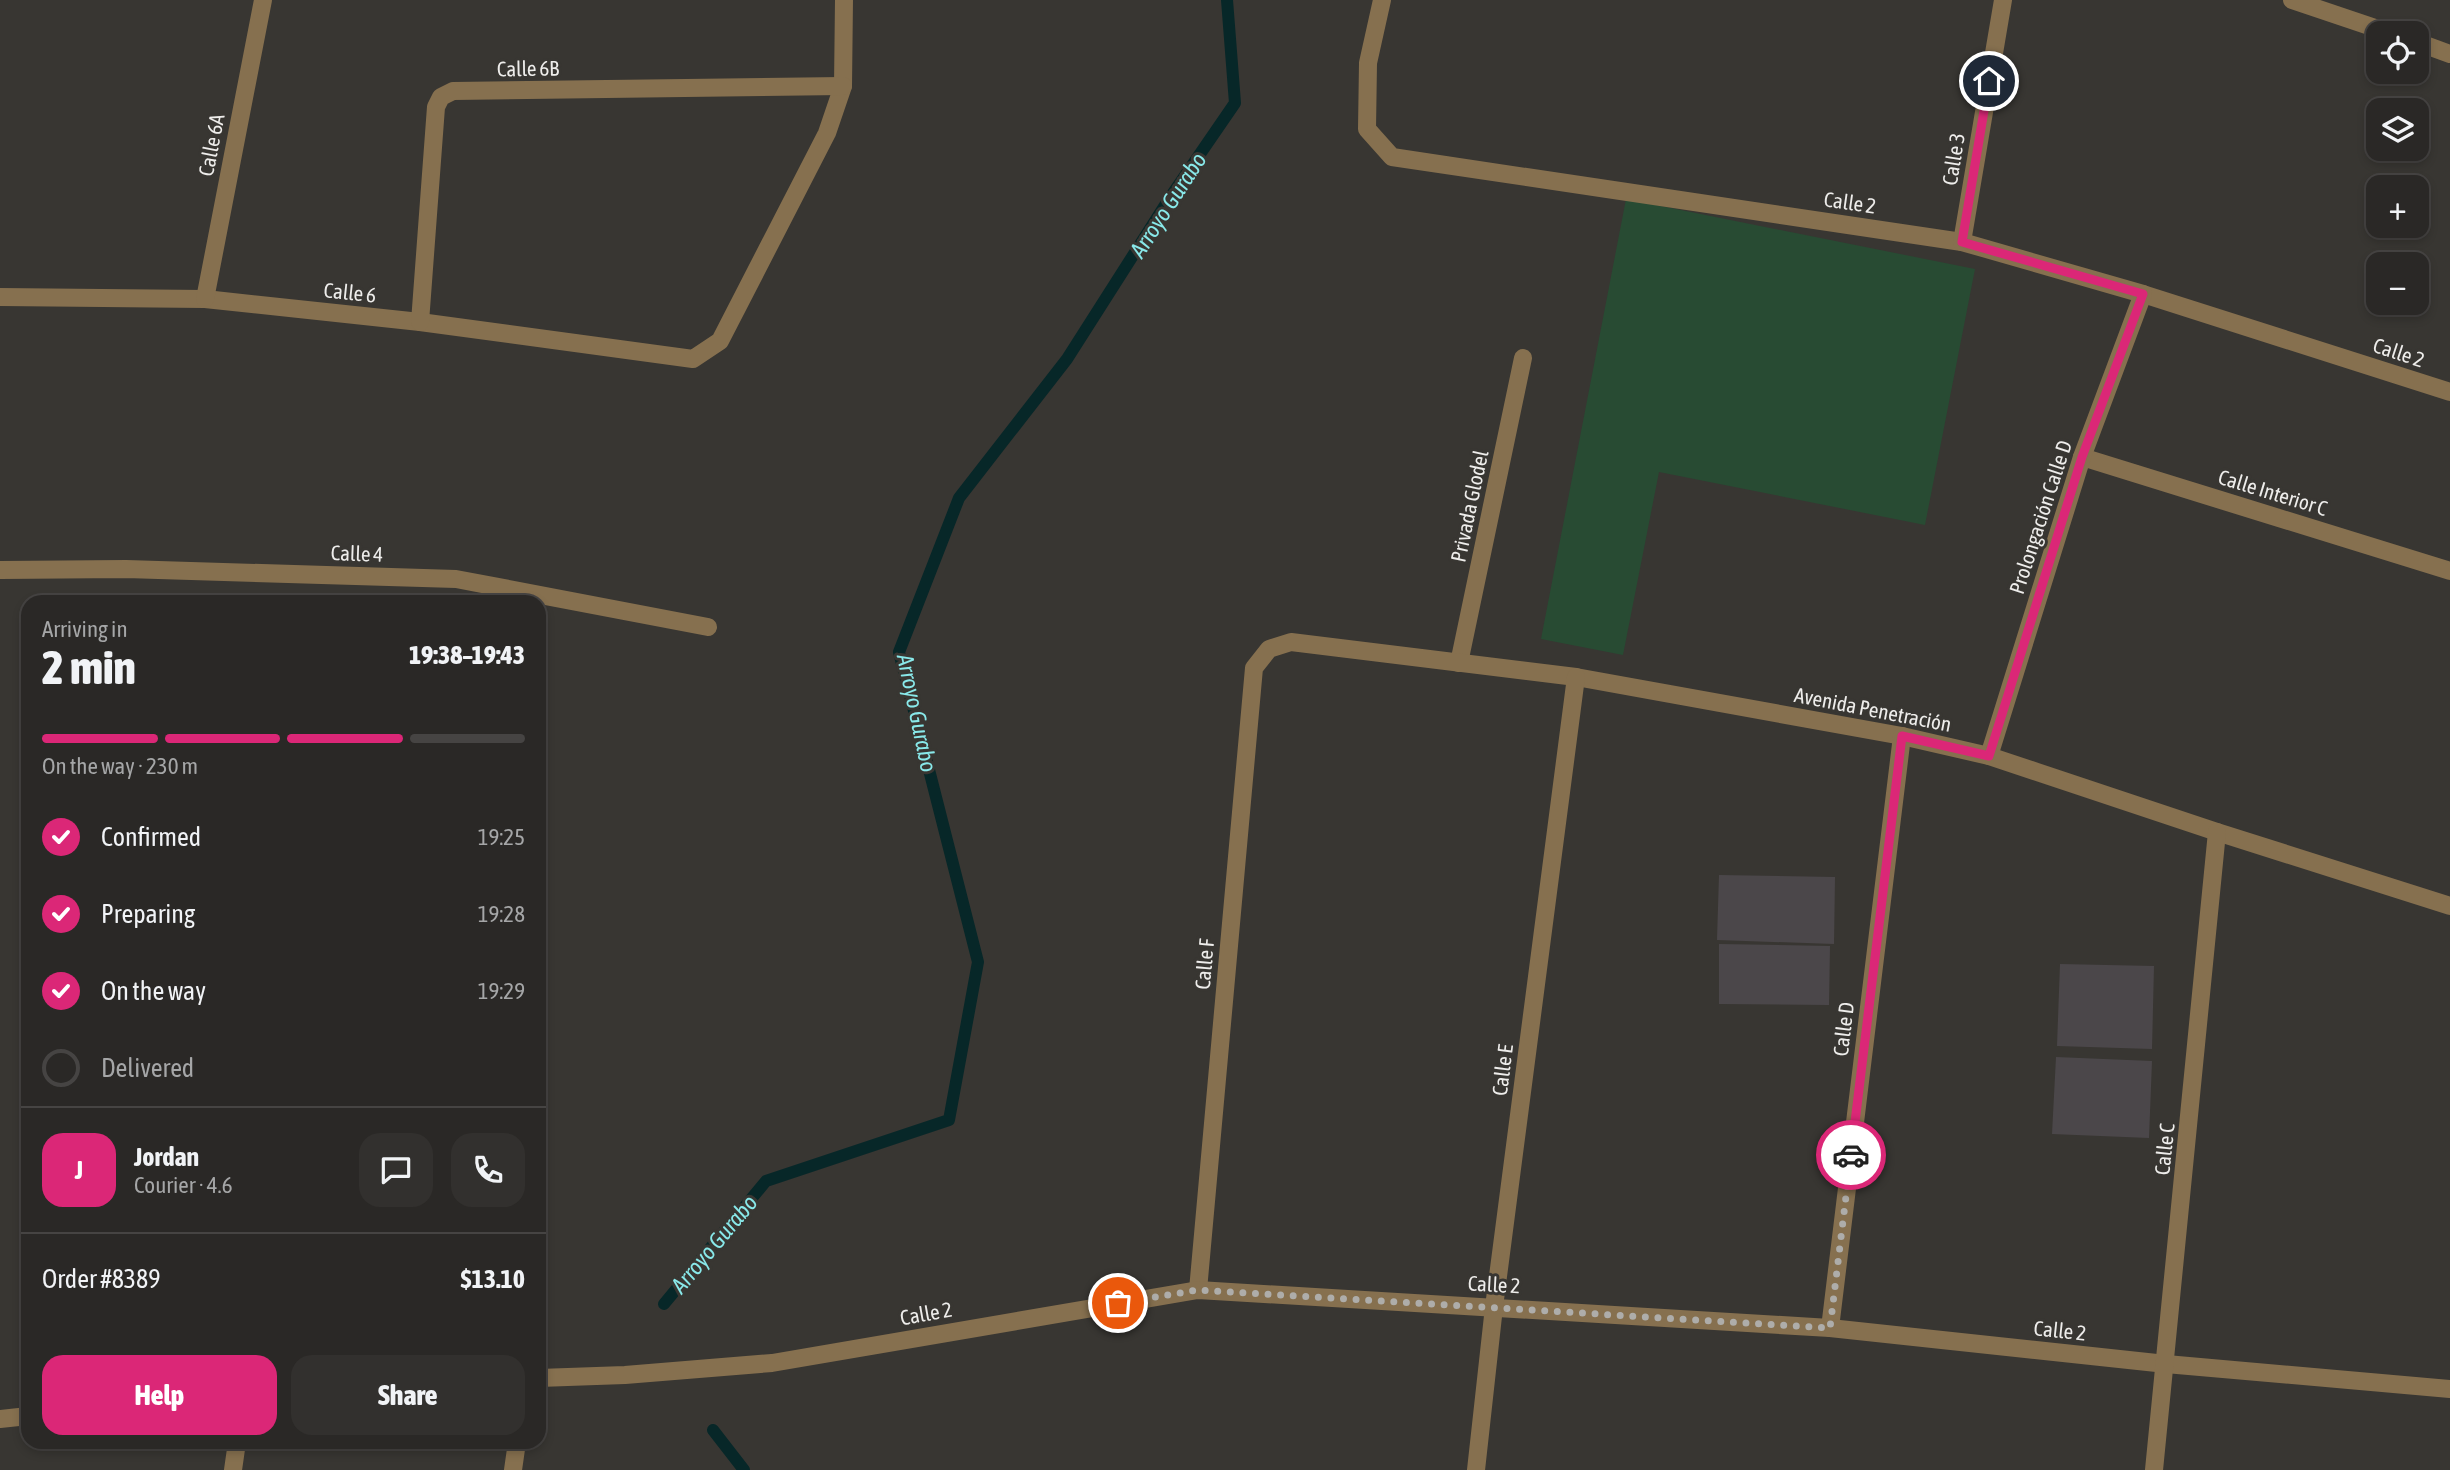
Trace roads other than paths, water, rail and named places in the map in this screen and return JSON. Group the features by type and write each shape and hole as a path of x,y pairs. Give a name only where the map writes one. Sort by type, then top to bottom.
{"street":[{"name":"Calle 6A","path":"205,299 263,0"},
{"path":"843,86 844,0"},
{"name":"Calle 2","path":"1382,0 1368,63 1367,129 1392,157 1962,242 2143,294 2450,392"},
{"name":"Calle 3","path":"1962,242 2003,0"},
{"path":"2292,0 2366,25"},
{"path":"2429,47 2450,54"},
{"name":"Calle 6","path":"0,297 205,299 420,322 693,359 720,341 827,134 843,86"},
{"name":"Calle 6B","path":"420,322 436,107 441,97 453,92 843,86"},
{"name":"Prolongación Calle D","path":"1989,756 2082,457 2143,294"},
{"name":"Privada Glodel","path":"1459,663 1523,358"},
{"name":"Calle Interior C","path":"2082,457 2450,571"},
{"name":"Calle 4","path":"0,570 126,569 456,579 538,595"},
{"name":"Calle 4","path":"546,596 708,628"},
{"name":"Avenida Penetración","path":"1269,649 1291,642 1576,677 1902,736 1989,756 2450,906"},
{"name":"Calle F","path":"1198,1290 1254,668 1269,649"},
{"name":"Calle E","path":"1476,1470 1494,1307 1576,677"},
{"name":"Calle D","path":"1830,1328 1902,736"},
{"name":"Calle C","path":"2154,1470 2217,832"},
{"name":"Calle 2","path":"546,1378 625,1375 772,1363 1198,1290 1830,1328 2166,1364 2450,1389"},
{"path":"0,1419 21,1417"},
{"path":"233,1470 236,1449"},
{"path":"513,1470 516,1449"}],"waterway":[{"name":"Arroyo Gurabo","path":"664,1304 766,1181 949,1120 978,962 899,652 959,498 1067,359 1169,199 1235,103 1227,0"},
{"name":"Arroyo Gurabo","path":"713,1430 744,1470"}]}
